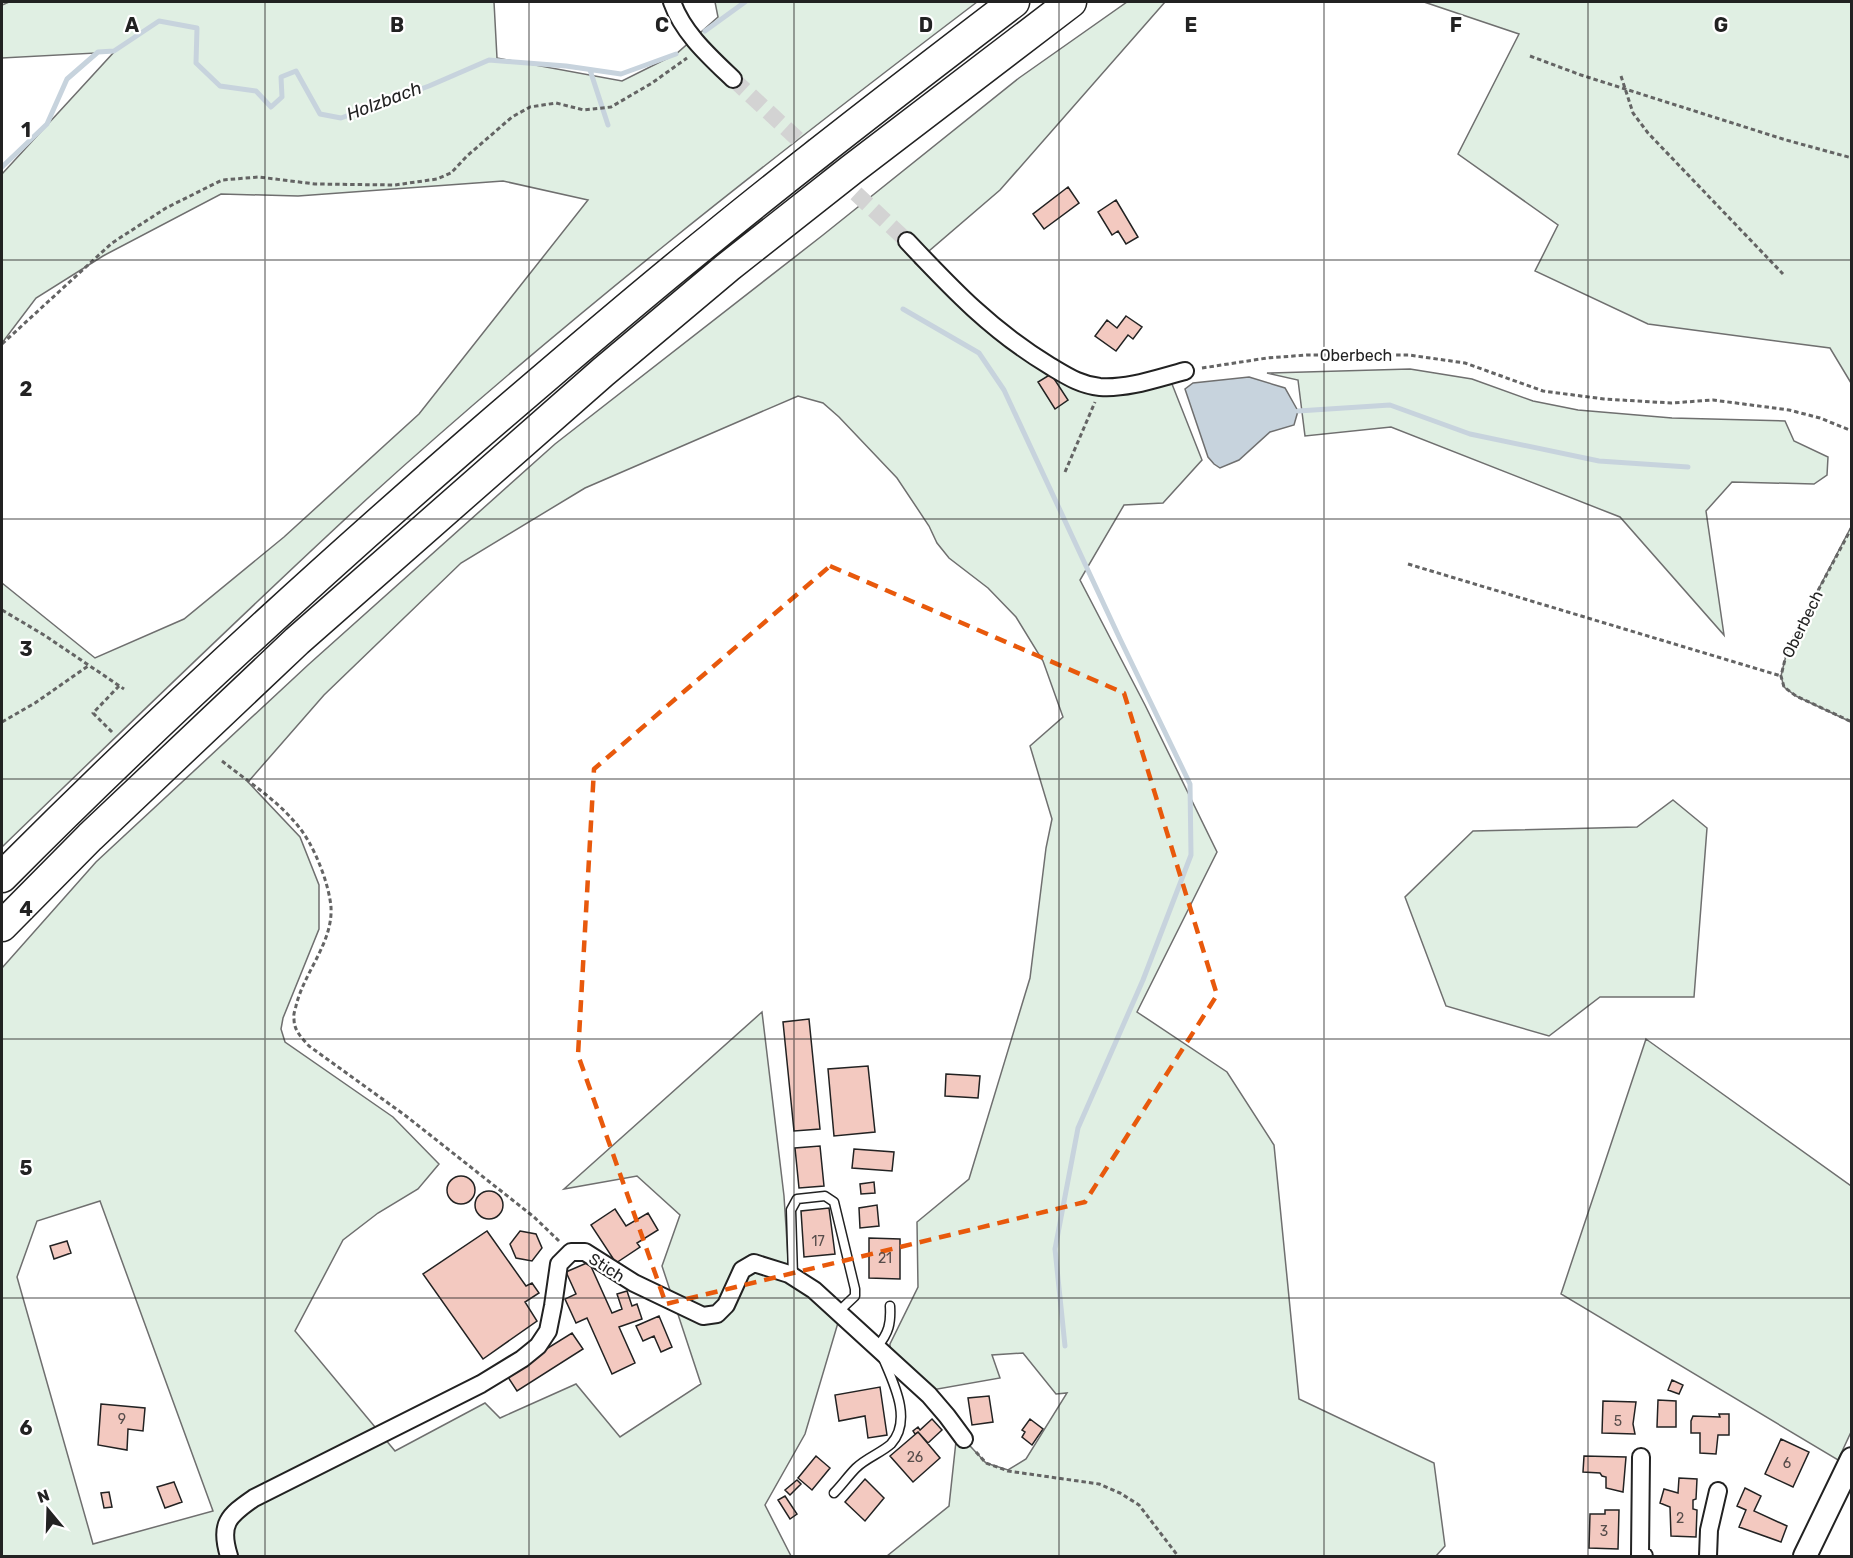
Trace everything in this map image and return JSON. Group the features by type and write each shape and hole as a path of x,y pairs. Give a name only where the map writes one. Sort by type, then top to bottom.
{"highway":[{"path":"2,877 70,809 380,520 585,343 825,147 1014,2"},
{"path":"2,926 90,837 297,640 603,372 728,267 1071,2"}],"street":[{"path":"672,2 676,14 701,48 733,79"},
{"path":"907,241 959,297 1020,348 1081,384 1101,387 1132,384 1185,371"},
{"name":"Stich","path":"229,1557 224,1530 234,1512 254,1498 481,1384 522,1359 538,1346 548,1331 559,1264 571,1252 585,1252 634,1283 703,1316 717,1314 726,1305 742,1270 754,1263 793,1276 814,1290 929,1395 964,1439"},
{"path":"1641,1457 1639,1541 1640,1556 1644,1557"},
{"path":"1805,1557 1851,1459"},
{"path":"1708,1557 1709,1530 1718,1491"}],"lane":[{"path":"793,1276 791,1210 797,1199 825,1196 834,1202 855,1288 855,1296 837,1313"},
{"path":"834,1493 856,1468 890,1444 897,1433 900,1416 898,1396 879,1350 891,1323 890,1306"}],"path":[{"path":"2,344 112,243 166,208 222,180 259,177 315,184 395,185 437,179 451,173 512,117 530,107 556,103 584,110 612,107 701,48"},
{"path":"1530,56 1786,140 1851,158"},
{"path":"1621,76 1633,113 1648,133 1783,274"},
{"name":"Oberbech","path":"1185,371 1287,357 1409,355 1465,363 1543,391 1604,399 1671,403 1713,400 1789,410 1820,418 1851,431"},
{"path":"1065,472 1101,387"},
{"name":"Oberbech","path":"1851,527 1788,647 1782,664 1781,676 1785,687 1796,696 1851,722"},
{"path":"1408,564 1781,676"},
{"path":"2,610 44,635 124,689"},
{"path":"2,722 35,703 88,666"},
{"path":"111,732 93,712 120,686"},
{"path":"222,761 295,821 309,842 327,890 331,908 328,929 297,1001 293,1018 298,1033 309,1046 406,1116 534,1217 571,1252"},
{"path":"964,1439 986,1463 1008,1471 1099,1484 1120,1493 1139,1505 1178,1557"}],"highlighted area":[{"path":"830,566 1124,693 1217,995 1085,1202 666,1304 578,1055 594,769"}],"green space":[{"path":"9,2 494,2 497,58 622,81 676,54 718,17 715,2 977,2 667,243 441,433 276,584 2,847 2,583 95,658 184,619 284,537 419,414 588,200 503,181 298,196 221,194 103,256 36,298 2,343 2,174 114,52 2,58 2,5"},
{"path":"1127,2 1165,2 1000,190 915,263 982,325 1112,395 1172,384 1202,460 1163,503 1124,505 1080,580 1145,705 1217,852 1137,1012 1227,1072 1274,1145 1299,1399 1434,1463 1445,1546 1436,1556 887,1556 949,1506 957,1432 986,1463 1008,1470 1026,1459 1067,1393 1056,1394 1023,1353 992,1355 1000,1378 932,1390 890,1355 890,1344 918,1287 917,1222 969,1179 1030,978 1046,848 1052,819 1030,746 1063,717 1043,661 1016,617 988,588 949,558 937,543 929,526 897,478 839,417 823,403 798,396 585,488 461,563 324,695 248,782 300,837 319,885 319,929 283,1018 281,1029 285,1042 393,1117 439,1164 418,1189 378,1213 343,1240 295,1331 395,1451 485,1403 500,1418 576,1384 620,1437 701,1384 662,1266 680,1215 637,1176 564,1189 762,1012 784,1196 789,1274 840,1316 805,1434 765,1505 791,1556 2,1556 2,968 96,862 308,665 555,444 823,235 1019,78","holes":["100,1201 213,1511 93,1544 17,1277 37,1221"]},
{"path":"1424,2 1851,2 1851,383 1830,348 1648,324 1535,271 1558,225 1458,154 1519,34"},
{"path":"1410,369 1472,379 1533,401 1578,410 1672,418 1785,421 1794,441 1828,457 1827,475 1814,484 1732,482 1706,511 1724,635 1620,517 1391,427 1305,436 1298,380 1267,373"},
{"path":"1851,527 1851,722 1796,696 1784,687 1781,676 1788,647"},
{"path":"1673,800 1707,828 1694,997 1600,997 1549,1036 1446,1006 1405,897 1473,831 1637,827"},
{"path":"1646,1039 1851,1186 1851,1432 1838,1460 1561,1294"}],"shaded area":[{"path":"1249,377 1285,388 1298,411 1294,425 1270,432 1239,460 1220,468 1208,457 1185,389 1193,383"}],"building":[{"path":"1068,187 1079,203 1044,229 1033,214"},
{"path":"1116,200 1138,237 1126,244 1118,231 1112,235 1098,212"},
{"path":"1126,316 1142,327 1133,339 1128,335 1116,351 1095,336 1107,320 1117,328"},
{"path":"1051,374 1068,400 1055,409 1038,382"},
{"path":"809,1019 820,1129 794,1131 783,1022"},
{"path":"868,1066 875,1132 834,1136 828,1069"},
{"path":"946,1074 980,1076 978,1098 945,1096"},
{"path":"820,1146 824,1186 799,1188 795,1148"},
{"path":"854,1149 894,1152 892,1171 852,1168"},
{"path":"461,1176 471,1180 475,1190 471,1200 461,1204 451,1200 447,1190 451,1180"},
{"path":"874,1182 875,1193 861,1194 860,1184"},
{"path":"489,1191 499,1195 503,1205 499,1215 489,1219 479,1215 475,1205 479,1195"},
{"path":"877,1205 879,1226 860,1228 859,1208"},
{"path":"829,1208 835,1254 804,1257 801,1211"},
{"path":"615,1209 626,1226 648,1213 658,1230 637,1243 640,1247 616,1263 591,1225"},
{"path":"487,1231 526,1286 532,1283 539,1293 525,1302 537,1321 483,1359 423,1274"},
{"path":"520,1231 536,1234 542,1248 532,1261 516,1258 510,1244"},
{"path":"869,1238 900,1239 900,1279 869,1278"},
{"path":"67,1241 71,1253 54,1259 50,1246"},
{"path":"589,1262 612,1313 622,1309 617,1294 627,1291 632,1306 637,1304 642,1319 619,1327 635,1363 612,1374 587,1318 576,1323 565,1299 576,1294 566,1272"},
{"path":"659,1316 672,1347 661,1352 654,1336 643,1341 636,1326"},
{"path":"572,1333 583,1349 517,1391 506,1374"},
{"path":"1672,1380 1683,1385 1679,1394 1668,1390"},
{"path":"880,1387 887,1435 868,1438 865,1416 839,1421 835,1395"},
{"path":"989,1396 993,1422 972,1425 968,1398"},
{"path":"1658,1400 1676,1401 1676,1427 1657,1427"},
{"path":"1603,1401 1636,1402 1633,1424 1635,1434 1602,1433"},
{"path":"101,1404 145,1408 143,1431 128,1429 127,1450 98,1445"},
{"path":"1719,1414 1729,1414 1729,1435 1718,1435 1716,1454 1700,1453 1700,1433 1691,1433 1693,1416 1720,1417"},
{"path":"932,1419 942,1430 928,1443 918,1432 915,1434 913,1431 918,1427 920,1430"},
{"path":"1030,1419 1043,1429 1032,1445 1022,1437 1025,1432 1022,1430"},
{"path":"918,1432 940,1458 913,1482 890,1456"},
{"path":"1781,1439 1809,1452 1793,1487 1765,1474"},
{"path":"816,1456 830,1468 812,1490 798,1478"},
{"path":"1584,1456 1626,1457 1623,1492 1606,1488 1606,1477 1600,1473 1583,1472"},
{"path":"1679,1478 1697,1479 1696,1499 1693,1500 1693,1509 1697,1510 1696,1537 1671,1536 1670,1507 1660,1503 1664,1489 1678,1493"},
{"path":"865,1479 884,1498 865,1521 845,1502"},
{"path":"797,1480 801,1484 790,1495 785,1490"},
{"path":"174,1482 182,1502 165,1508 157,1487"},
{"path":"1745,1488 1761,1496 1754,1511 1787,1526 1781,1542 1739,1527 1746,1510 1737,1506"},
{"path":"109,1492 112,1507 104,1508 101,1493"},
{"path":"785,1496 797,1514 790,1519 778,1500"},
{"path":"1605,1510 1619,1510 1618,1549 1589,1548 1590,1514 1605,1514"}],"waterway":[{"name":"Holzbach","path":"705,31 745,2"},
{"name":"Holzbach","path":"2,167 47,124 67,79 98,52 114,51 159,21 197,28 196,63 220,86 256,91 271,107 282,97 281,77 296,71 320,114 341,118 429,86 489,60 566,66 621,74 676,54"},
{"path":"590,70 608,125"},
{"path":"903,309 979,353 1004,390 1190,784 1191,855 1143,980 1078,1128 1055,1249 1065,1346"},
{"path":"1298,411 1390,405 1470,434 1599,461 1688,467"}],"tunnel":[{"path":"733,79 907,241"}]}
